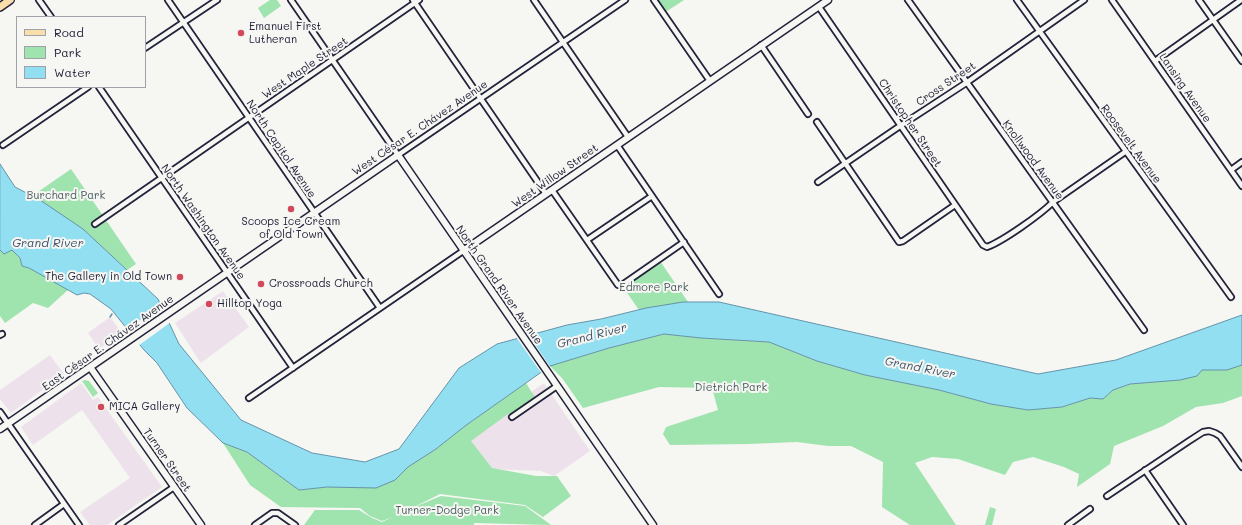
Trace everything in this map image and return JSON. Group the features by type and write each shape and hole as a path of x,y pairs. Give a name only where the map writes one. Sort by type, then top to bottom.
{"main road":[{"path":"0,7 10,0"}],"street":[{"path":"40,0 50,16"},
{"name":"North Capitol Avenue","path":"168,0 380,308"},
{"path":"146,47 217,0"},
{"path":"291,0 398,155"},
{"path":"534,0 628,137"},
{"name":"West César E. Chávez Avenue","path":"227,273 625,0"},
{"path":"654,0 710,81"},
{"name":"West Willow Street","path":"249,398 828,0"},
{"name":"Knollwood Avenue","path":"908,0 1144,330"},
{"name":"Roosevelt Avenue","path":"1017,0 1231,298"},
{"name":"Cross Street","path":"818,182 1084,0"},
{"name":"Lansing Avenue","path":"1112,0 1242,186"},
{"path":"1199,0 1242,61"},
{"path":"1155,61 1241,0"},
{"path":"415,1 546,194"},
{"name":"West Maple Street","path":"94,224 415,1"},
{"name":"Christopher Street","path":"819,7 983,245 987,247 1011,233 1046,210 1053,202"},
{"path":"762,45 808,114"},
{"path":"3,145 87,88"},
{"name":"North Washington Avenue","path":"100,88 293,368"},
{"path":"816,122 899,242 903,241 955,205"},
{"path":"617,145 719,294"},
{"path":"1053,202 1125,152"},
{"name":"North Grand River Avenue","path":"398,155 652,525"},
{"path":"1231,170 1242,162"},
{"path":"552,190 618,285 622,285 684,242"},
{"path":"587,240 652,196"},
{"name":"East César E. Chávez Avenue","path":"0,429 227,273"},
{"name":"Turner Street","path":"90,367 201,525"},
{"path":"512,417 555,384"},
{"path":"0,412 79,525"},
{"path":"1107,496 1197,435 1209,431 1215,433 1224,440 1242,468"},
{"path":"1145,470 1183,525"},
{"path":"119,525 174,487"},
{"path":"35,525 64,504"},
{"path":"1068,525 1090,509"},
{"path":"255,525 272,513 278,513 295,525"}],"shaded area":[{"path":"223,291 249,327 201,363 175,323"},
{"path":"110,317 122,333 99,349 88,333"},
{"path":"50,355 64,374 11,413 0,399 0,390"},
{"path":"81,383 93,400 98,397 162,487 107,525 90,525 80,512 130,478 82,410 33,445 21,427"},
{"path":"544,383 590,451 554,476 541,471 489,469 467,436"}],"green space":[{"path":"270,0 277,0 281,6 264,18 258,8"},
{"path":"656,0 684,0 664,13"},
{"name":"Burchard Park","path":"71,169 136,264 127,270 83,229 32,196"},
{"path":"0,250 4,254 12,250 20,259 22,266 29,268 69,289 48,308 33,303 5,323 0,316"},
{"name":"Edmore Park","path":"660,261 688,302 639,310 623,287"},
{"name":"Dietrich Park","path":"664,334 769,342 817,361 865,375 939,390 991,404 1028,410 1062,407 1090,398 1103,399 1113,390 1130,384 1153,382 1202,370 1227,370 1242,365 1242,396 1223,403 1196,407 1163,426 1114,446 1110,464 1077,487 1079,474 1064,467 1033,457 1013,462 1005,475 958,459 932,457 915,463 956,525 910,525 882,507 883,462 851,446 828,446 797,442 670,445 663,434 666,427 718,410 712,388 659,387 583,408 562,378 550,366 609,348"},
{"path":"82,381 89,381 98,393 93,397"},
{"name":"Turner-Dodge Park","path":"526,383 536,399 513,413 508,414 471,441 492,468 536,476 557,476 571,496 543,517 525,505 440,494 412,508 441,496 525,506 551,525 474,523 474,525 304,525 315,510 359,510 372,518 382,522 393,517 382,521 370,516 360,508 281,507 250,485 223,443 247,452 299,490 327,487 355,487 395,480 408,467 436,449 465,426"},
{"path":"990,507 996,509 992,525 985,525"}],"water":[{"name":"Grand River","path":"0,164 15,187 40,200 83,229 158,299 179,344 241,420 312,453 365,462 399,449 459,368 497,344 567,325 601,319 646,308 683,302 719,302 1038,374 1116,360 1242,315 1242,365 1227,370 1202,370 1197,376 1180,380 1130,384 1113,390 1103,399 1090,398 1062,407 1028,410 991,404 939,390 865,375 817,361 769,342 664,334 609,348 550,366 465,426 436,449 408,467 395,480 376,488 327,487 299,490 247,452 223,443 187,408 157,363 144,350 111,309 90,294 84,293 77,295 29,268 22,266 20,258 12,250 4,254 0,250"}],"pier":[{"path":"163,304 171,322 138,346 126,330"},
{"path":"528,334 551,368 542,374 516,337"}],"place":[{"name":"Emanuel First Lutheran","path":"241,33"},
{"name":"Scoops Ice Cream of Old Town","path":"291,209"},
{"name":"The Gallery in Old Town","path":"180,277"},
{"name":"Crossroads Church","path":"261,284"},
{"name":"Hilltop Yoga","path":"209,304"},
{"name":"MICA Gallery","path":"101,407"}]}
